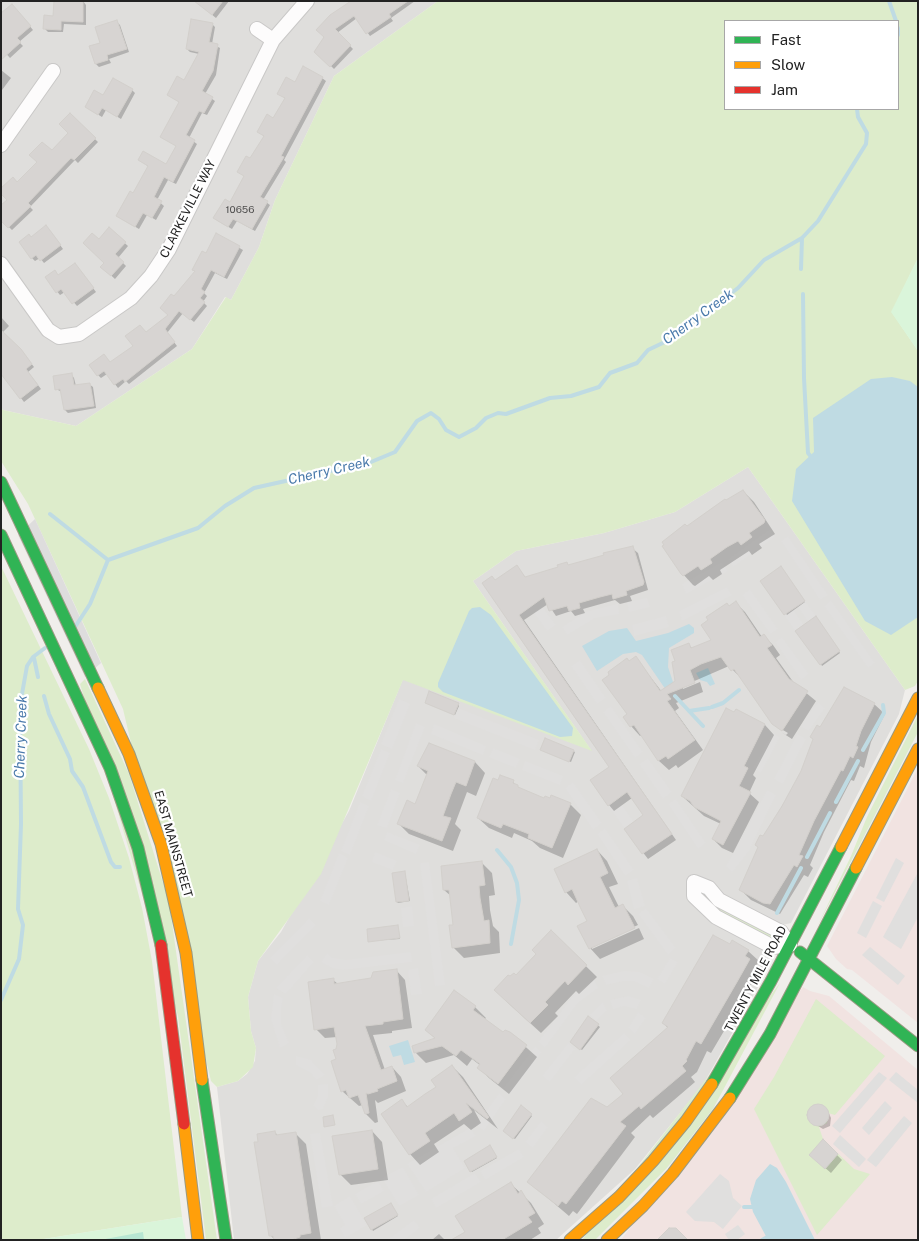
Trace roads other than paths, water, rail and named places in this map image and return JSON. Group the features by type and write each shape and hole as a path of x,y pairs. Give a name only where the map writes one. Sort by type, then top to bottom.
{"main road":[{"name":"EAST MAINSTREET","path":"1,482 92,673 142,788 161,844 176,902 186,953 200,1069 226,1240"},
{"path":"1,535 118,787 138,848 155,915 166,979 198,1240"},
{"name":"TWENTY MILE ROAD","path":"570,1240 619,1197 653,1161 691,1114 736,1046 918,698"},
{"path":"607,1240 658,1190 715,1121 762,1049 918,749"},
{"path":"790,945 809,958 918,1046"}],"street":[{"name":"CLARKEVILLE WAY","path":"1,264 48,330 59,336 79,334 131,298 159,266 175,238 273,40 307,1"},
{"path":"257,29 273,40"},
{"path":"1,146 53,71"},
{"path":"694,882 709,888 719,900 781,932 790,945 773,946 716,917 694,896 694,882"}],"water":[{"path":"892,377 910,381 918,387 918,617 891,635 865,621 792,501 796,469 814,452 813,418 871,379"},
{"path":"480,607 491,615 573,728 572,736 560,737 443,692 438,687 438,683 469,611 472,608"},
{"path":"689,624 694,628 694,633 669,648 668,667 674,685 666,690 642,655 636,652 623,654 597,671 582,646 609,631 627,628 636,641 668,633"},
{"path":"708,668 715,684 710,686 707,682 700,680 696,673"},
{"path":"408,1040 415,1062 404,1065 401,1055 393,1057 389,1046"},
{"path":"770,1164 777,1168 786,1182 815,1240 768,1240 753,1212 750,1199 756,1180"}],"waterway":[{"name":"Cherry Creek","path":"889,1 896,20"},
{"name":"Cherry Creek","path":"75,627 90,604 108,560 198,528 225,506 254,488 371,462 395,452 417,421 431,413 439,419 446,430 459,437 476,428 486,418 498,413 506,414 550,398 571,396 599,387 610,373 637,363 648,350 671,339 738,288 764,260 802,238 818,221 866,144 867,133 858,117 857,110"},
{"path":"801,269 802,238"},
{"path":"803,294 804,378 808,453 812,458"},
{"path":"50,514 108,560"},
{"name":"Cherry Creek","path":"1,1000 19,959 23,925 18,909 21,824 20,705 27,666 33,657 45,648"},
{"path":"34,658 38,677"},
{"path":"712,707 723,703 739,690"},
{"path":"44,696 49,714 70,759 72,771 83,787 111,862 115,867 120,867"},
{"path":"675,696 703,726"},
{"path":"863,750 884,713 883,705"},
{"path":"689,711 709,708"},
{"path":"836,802 858,761"},
{"path":"807,857 830,813"},
{"path":"497,850 511,867 517,883 519,900 511,944"},
{"path":"777,913 801,868"},
{"path":"744,1207 757,1207"},
{"path":"762,1240 771,1235"}]}
